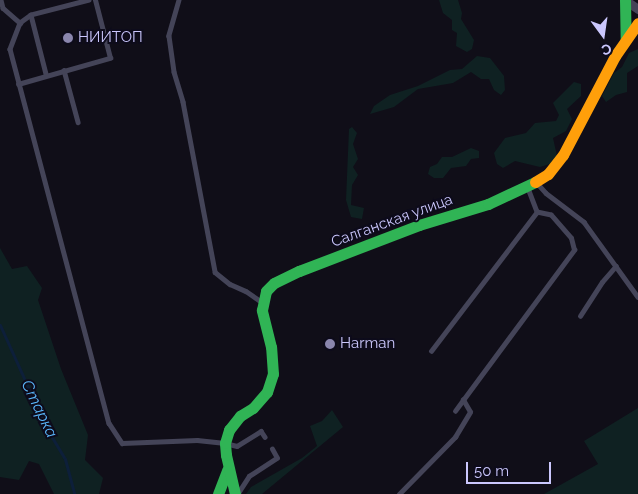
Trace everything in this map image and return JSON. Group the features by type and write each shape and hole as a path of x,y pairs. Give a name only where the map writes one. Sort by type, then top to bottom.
{"street":[{"path":"625,0 638,9"},
{"path":"625,0 627,17 626,39"},
{"name":"Салганская улица","path":"262,302 266,291 274,283 299,271 419,225 488,204 532,184 548,174 563,155 626,39 638,23"},
{"path":"236,494 228,467 225,443 229,430 237,420 253,408 267,392 272,374 271,347 262,302"},
{"path":"218,494 228,467"}],"lane":[{"path":"1,0 3,8 20,23"},
{"path":"90,0 31,15 20,23 10,49 109,423 122,443 198,440 237,446 261,431 265,437"},
{"path":"18,84 46,74 110,58 95,0"},
{"path":"179,0 169,36 215,272 230,284 246,291 262,302"},
{"path":"31,15 46,74"},
{"path":"64,70 78,122"},
{"path":"430,351 537,212 532,184"},
{"path":"532,184 584,222 638,297"},
{"path":"455,411 574,250 571,238 552,214 537,212"},
{"path":"580,316 602,282 616,266"},
{"path":"399,494 456,437 470,412 463,400"},
{"path":"236,494 249,476 277,458 272,449"}],"shaded area":[{"path":"439,0 458,0 462,13 461,19 474,40 472,49 467,52 456,46 457,33 452,30 452,20 443,13"},
{"path":"638,49 638,66 627,73 627,92 616,95 606,102 602,96 614,73 622,67 629,53"},
{"path":"477,56 490,58 504,76 505,90 501,95 494,90 489,79 481,79 471,72 453,83 418,89 394,107 370,114 374,106 390,95 418,86 450,70 462,69"},
{"path":"574,82 581,84 581,96 567,109 572,119 566,131 553,138 557,156 553,163 540,167 515,161 503,168 497,164 494,153 505,138 526,133 535,123 556,121 559,115 553,103"},
{"path":"352,127 357,133 353,144 358,159 353,167 358,175 352,185 351,205 364,208 362,219 351,217 346,200 349,129"},
{"path":"471,148 479,151 479,158 471,159 466,166 451,168 443,178 434,178 428,174 430,167 437,164 442,157 452,157"},
{"path":"0,248 12,269 27,266 42,288 38,300 61,369 88,435 85,460 103,478 99,494 54,494 39,464 29,461 19,480 0,477"},
{"path":"638,408 638,494 544,494 598,464 584,441"},
{"path":"332,410 343,427 262,494 246,494 251,487 302,458 317,446 310,426 322,421"}],"waterway":[{"name":"Старка","path":"0,325 47,429 65,459 74,493"}],"traffic: fast":[{"path":"625,0 626,39"},
{"path":"235,494 226,455 225,443 229,430 240,416 253,408 267,392 273,374 271,347 262,310 266,291 274,283 299,271 419,225 488,204 535,182"},
{"path":"218,494 227,470"}],"traffic: slow":[{"path":"535,182 548,174 563,155 615,56 638,23"}],"place":[{"name":"НИИТОП","path":"68,38"},
{"name":"Harman","path":"330,344"}]}
